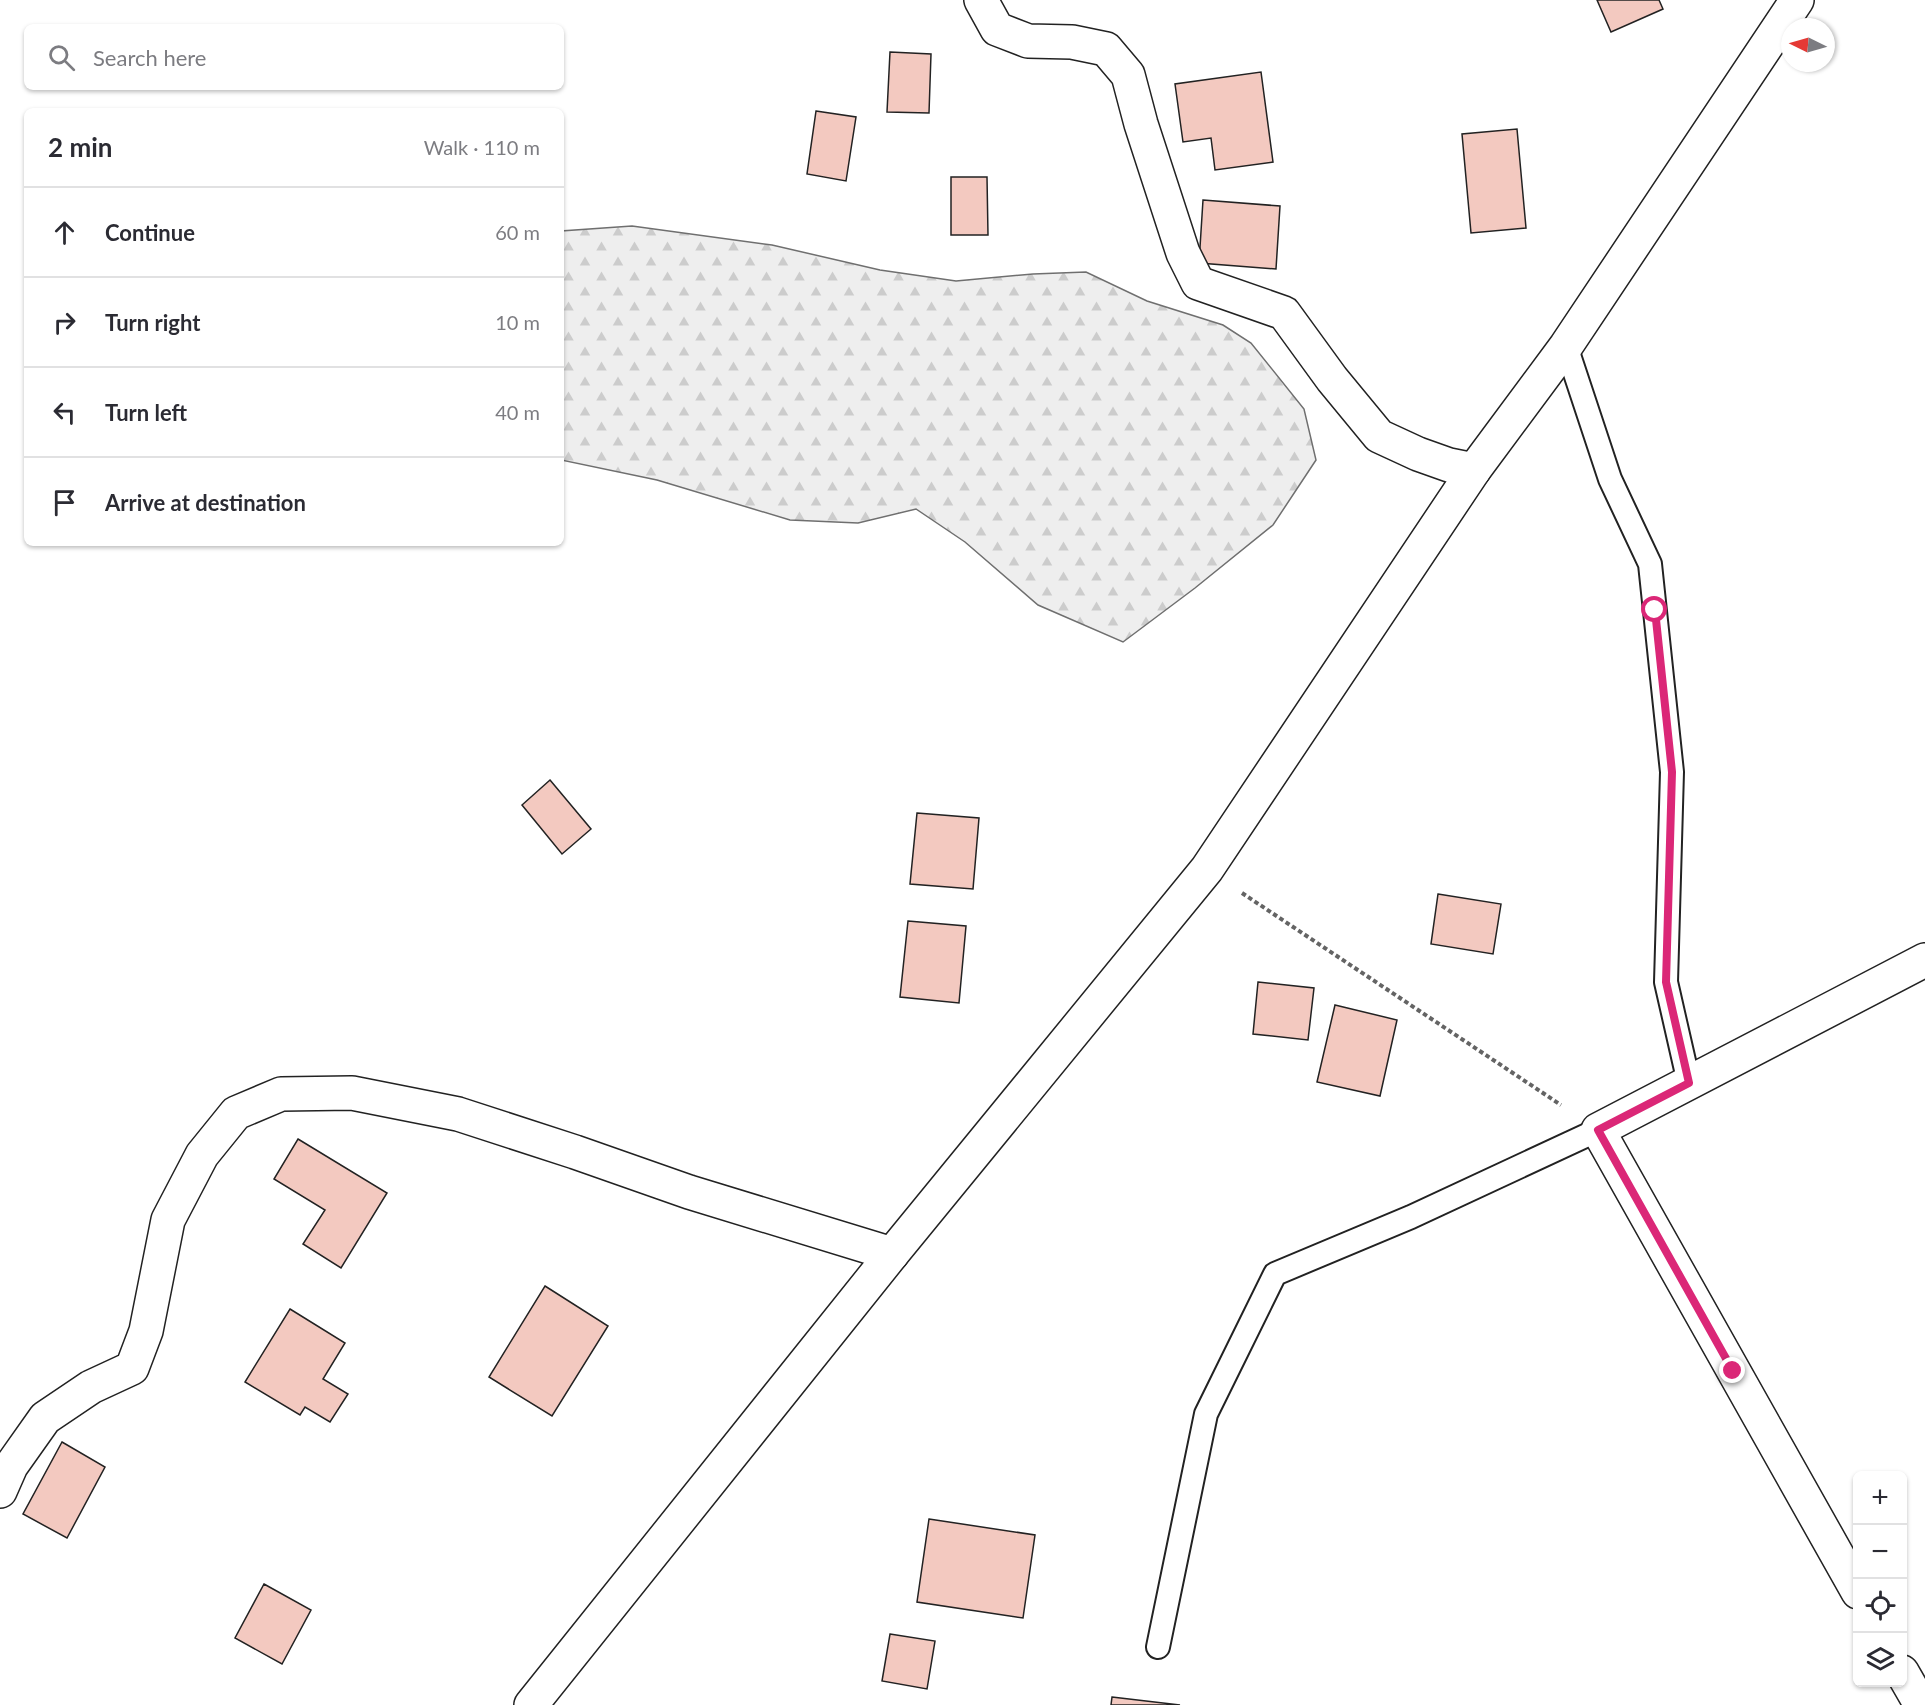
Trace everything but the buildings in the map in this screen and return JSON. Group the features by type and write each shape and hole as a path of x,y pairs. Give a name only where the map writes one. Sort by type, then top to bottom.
{"main road":[{"path":"981,0 997,29 1028,41 1072,42 1106,50 1128,75 1141,124 1183,253 1198,283 1284,313 1332,379 1379,436 1418,454 1474,471"},
{"path":"531,1705 892,1254 1207,869 1474,471 1566,346 1797,0"},
{"path":"1853,1585 1598,1130 1925,960"},
{"path":"0,1491 10,1466 45,1418 91,1387 132,1368 146,1331 168,1220 202,1155 236,1113 281,1094 352,1093 458,1114 688,1191 892,1254"},
{"path":"1907,1681 1921,1705"}],"lane":[{"path":"1566,346 1610,479 1650,564 1672,772 1666,982 1689,1083"},
{"path":"1158,1647 1206,1414 1275,1274 1411,1217 1598,1130"}],"path":[{"path":"1207,869 1598,1130"}],"green space":[{"path":"632,226 772,245 880,270 956,281 1086,272 1147,301 1223,325 1251,343 1304,409 1316,460 1273,525 1123,642 1038,605 965,542 916,509 858,523 790,520 657,480 564,461 564,231"}],"route":[{"path":"1655,610 1672,772 1666,982 1689,1083 1598,1130 1733,1371"}]}
